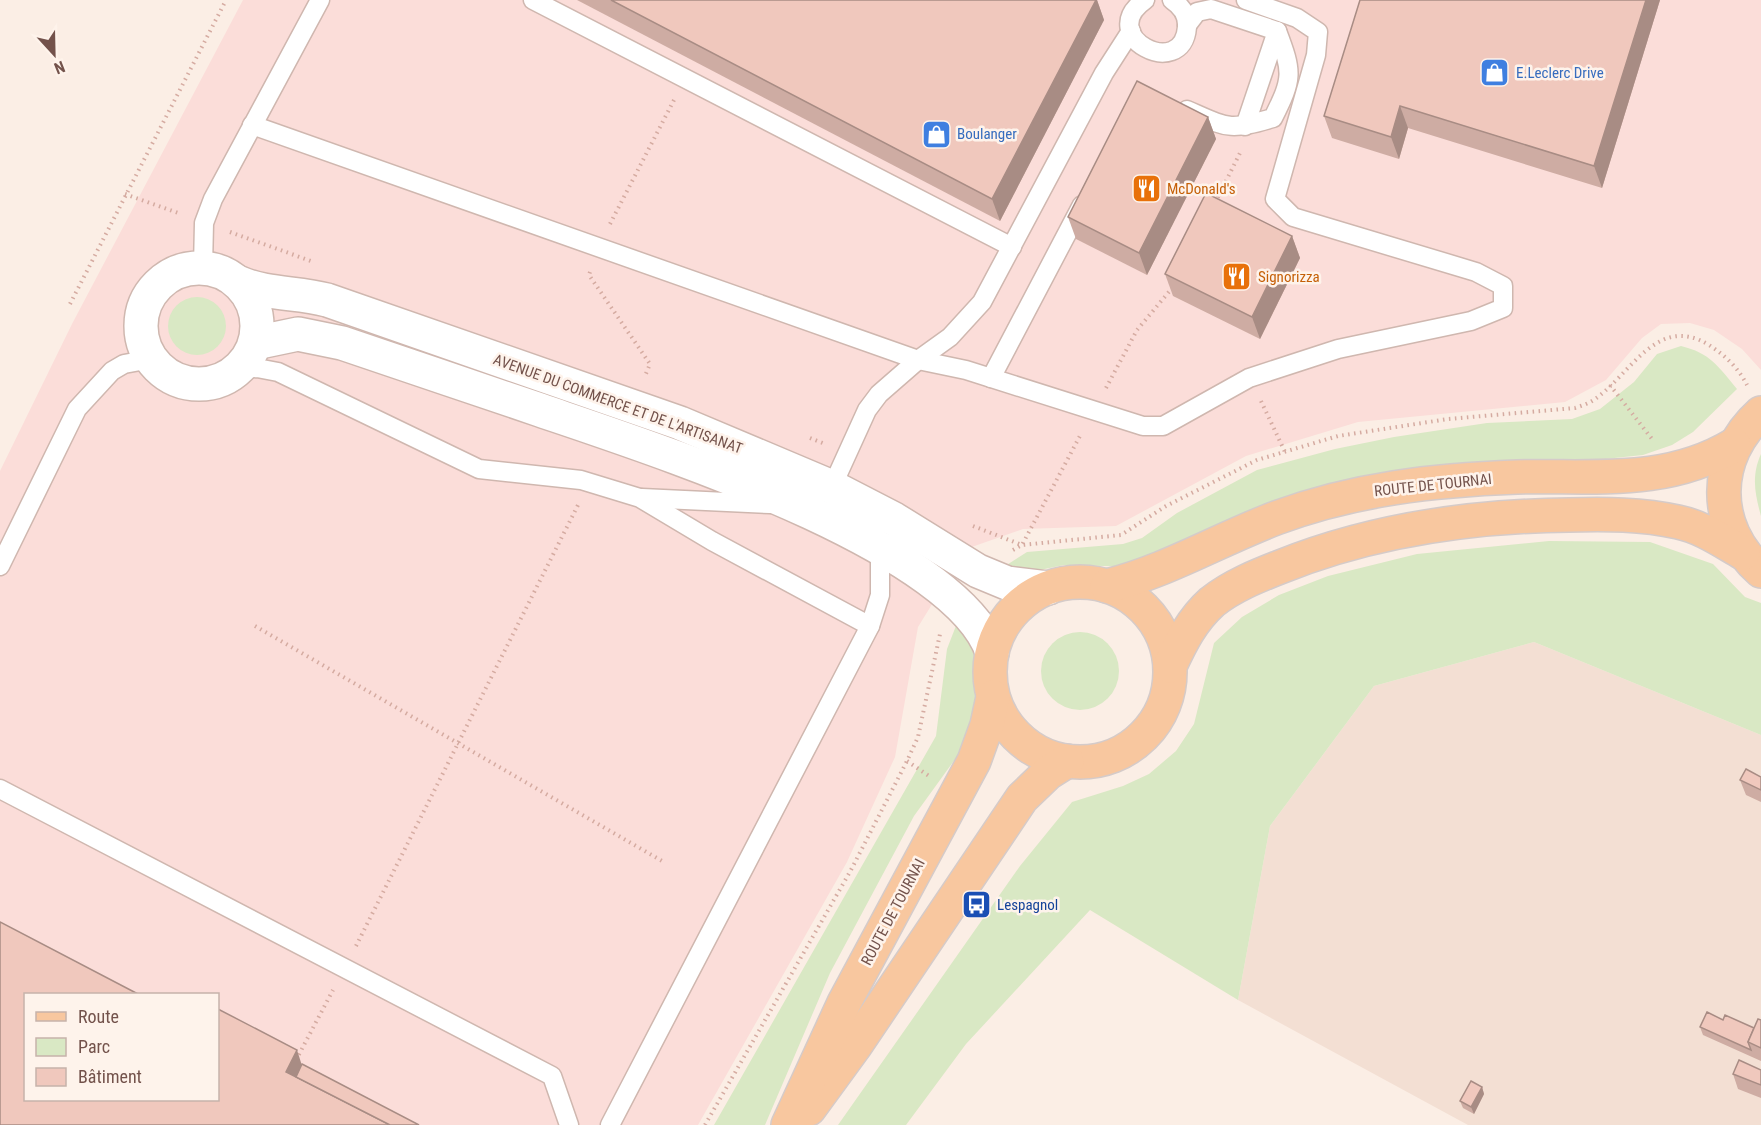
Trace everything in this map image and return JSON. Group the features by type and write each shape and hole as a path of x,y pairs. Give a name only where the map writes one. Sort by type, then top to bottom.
{"main road":[{"name":"ROUTE DE TOURNAI","path":"1752,562 1729,528 1723,500 1725,472 1734,445 1761,413"},
{"name":"ROUTE DE TOURNAI","path":"1107,586 1152,574 1275,519 1371,491 1450,481 1669,472 1705,461 1734,445"},
{"name":"ROUTE DE TOURNAI","path":"1170,666 1188,630 1213,602 1228,592 1309,555 1392,533 1475,520 1541,515 1620,515 1679,522 1698,528 1752,562"},
{"name":"ROUTE DE TOURNAI","path":"1071,582 1107,586 1129,596 1147,611 1165,643 1170,666 1168,689 1161,710 1141,738 1112,756 1090,761 1067,761 1035,750 1017,736 1002,718 993,697 990,674 992,651 999,631 1012,613 1028,598 1048,588 1071,582"},
{"name":"ROUTE DE TOURNAI","path":"788,1125 844,1003 974,761 987,725 993,697"},
{"path":"797,1125 855,1046 1022,798 1048,773 1067,761"}],"street":[{"path":"202,267 223,272 240,283 256,310 247,356 220,381 187,383 167,375 151,359 142,338 140,326 145,302 159,283 179,271 202,267"},
{"name":"AVENUE DU COMMERCE ET DE L'ARTISANAT","path":"240,283 264,292 311,296 327,300 680,423 832,487 894,519 978,571 1007,583 1048,588"},
{"name":"AVENUE DU COMMERCE ET DE L'ARTISANAT","path":"247,356 298,334 342,343 647,447 740,482 880,549 955,599 981,628 992,651"}],"lane":[{"path":"202,267 202,240 207,215 252,125 320,0"},
{"path":"533,0 1012,247"},
{"path":"1172,0 1181,8 1187,25"},
{"path":"252,125 918,360 991,378 1143,426 1163,426 1250,378 1338,349 1471,321 1503,308 1503,286 1476,272 1293,217 1275,199 1316,55 1318,32 1298,18 1246,0"},
{"path":"832,487 867,410 879,394 918,360 950,337 982,302 1104,73 1131,31 1134,11 1142,1"},
{"path":"1104,73 1123,56 1148,51 1167,52 1176,47 1185,34 1187,25 1197,12 1210,9 1277,31"},
{"path":"1131,31 1140,46 1148,51"},
{"path":"1166,101 1226,128 1273,118 1289,86 1288,61 1277,31"},
{"path":"1243,126 1277,31"},
{"path":"991,378 1094,184"},
{"path":"247,356 257,368 278,372 479,469 589,482 640,498 712,541 870,626"},
{"path":"0,566 77,409 112,372 124,364 151,359"},
{"path":"640,498 794,506"},
{"path":"610,1125 870,626 880,595 880,549"},
{"path":"0,789 552,1076 569,1125"}],"path":[{"path":"70,304 226,0"},
{"path":"630,406 650,364 589,275 598,248 685,78"},
{"path":"1210,214 1246,142 1243,126"},
{"path":"1022,545 1137,330 1168,296 1174,285"},
{"path":"1250,378 1285,452"},
{"path":"293,1066 589,482"},
{"path":"255,626 663,862"},
{"path":"705,1125 850,870"}],"shaded area":[{"path":"243,0 1761,0 1761,370 1742,349 1714,330 1690,323 1661,324 1642,338 1606,380 1565,402 1358,422 1246,456 1116,526 1023,529 966,549 918,627 895,757 847,862 698,1125 0,1125 0,471 72,324"},
{"path":"1534,642 1761,735 1761,1125 1468,1125 1238,1000 1270,826 1374,686"}],"green space":[{"path":"191,297 203,297 218,305 226,320 226,332 218,347 203,355 191,355 176,347 168,332 168,320 176,305"},
{"path":"1681,346 1706,357 1719,367 1737,389 1693,432 1672,445 1643,455 1548,465 1417,471 1144,567 1064,565 1035,571 1002,568 1027,552 1123,544 1142,538 1177,513 1257,470 1335,449 1394,437 1487,423 1572,419 1600,409 1634,382 1657,354"},
{"path":"1761,454 1761,516 1755,485 1756,470"},
{"path":"1549,541 1650,542 1713,564 1745,597 1761,603 1761,735 1534,642 1374,686 1270,826 1238,1000 1090,910 966,1044 906,1125 838,1125 1020,866 1072,802 1123,786 1149,774 1176,751 1194,724 1214,643 1242,617 1279,595 1328,576 1417,554"},
{"path":"959,618 974,655 975,701 969,730 961,751 914,816 830,973 765,1125 714,1125 936,736 947,649"},
{"path":"1080,632 1095,635 1112,649 1119,671 1116,686 1102,703 1080,710 1065,707 1048,693 1041,671 1044,656 1058,639"}],"building":[{"path":"611,0 1096,0 992,199"},
{"name":"E.Leclerc Drive","path":"1360,0 1646,0 1594,166 1400,106 1391,137 1324,116"},
{"name":"McDonald's","path":"1137,81 1208,117 1139,253 1068,217"},
{"name":"Signorizza","path":"1206,193 1292,236 1252,317 1165,274"},
{"path":"1746,769 1761,777 1761,790 1740,780"},
{"path":"0,922 136,993 24,993 24,1101 219,1101 219,1010 297,1050 286,1072 390,1125 0,1125"},
{"path":"1707,1012 1723,1020 1725,1015 1754,1028 1748,1042 1751,1050 1700,1027"},
{"path":"1758,1019 1761,1020 1761,1048 1748,1042"},
{"path":"1739,1060 1761,1070 1761,1085 1733,1074"},
{"path":"302,1064 419,1125 390,1125 296,1077"},
{"path":"1471,1081 1482,1087 1471,1107 1460,1101"}],"place":[{"name":"E.Leclerc Drive","path":"1495,73"},
{"name":"Boulanger","path":"936,134"},
{"name":"McDonald's","path":"1146,189"},
{"name":"Signorizza","path":"1237,277"},
{"name":"Lespagnol","path":"976,905"}]}
